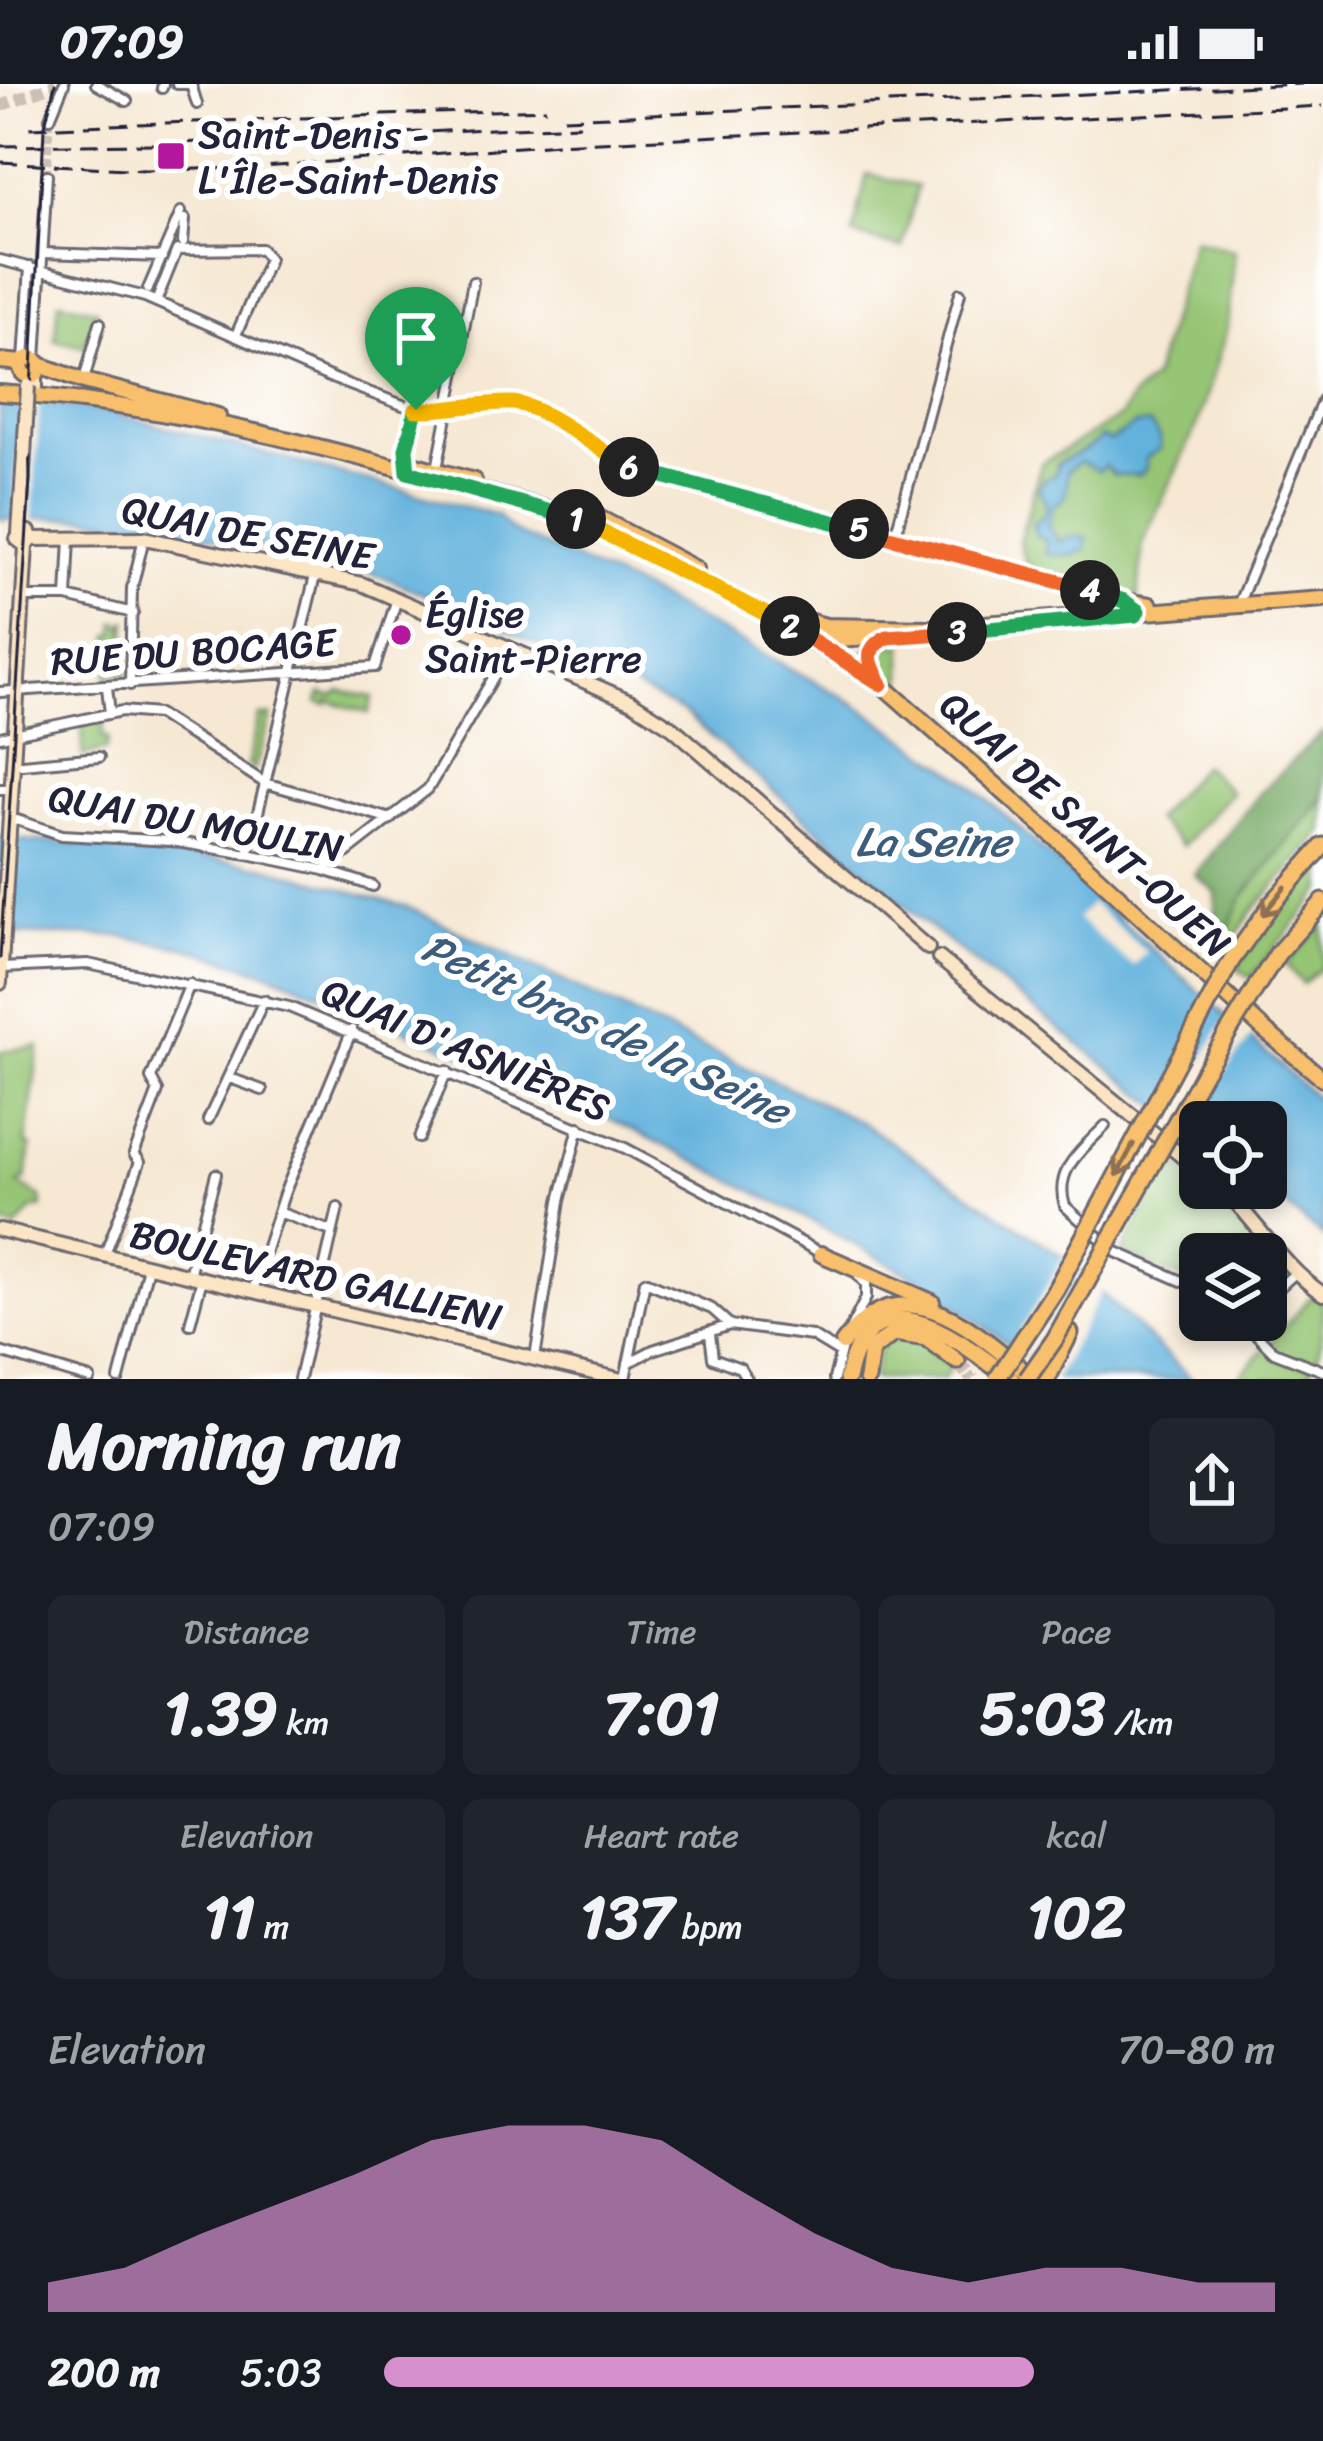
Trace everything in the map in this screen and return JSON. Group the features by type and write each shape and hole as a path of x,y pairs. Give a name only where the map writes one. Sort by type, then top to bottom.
{"highway":[{"path":"997,1379 1056,1289 1231,961 1271,905 1323,846"},
{"path":"848,1379 847,1348 886,1323 916,1320 1023,1377 1111,1243 1258,984 1323,902"},
{"path":"1047,1379 1111,1243"},
{"path":"867,1379 874,1347 894,1334 908,1332 926,1338 958,1361"}],"main road":[{"path":"0,365 140,395 258,434 403,462"},
{"path":"0,393 180,412 403,462 590,525 804,632 887,637 1051,625 1087,615 1323,602"},
{"path":"140,395 152,411"},
{"path":"432,474 589,513 783,615 844,637 1138,611 1323,602"},
{"path":"1124,601 1232,606"},
{"name":"QUAI DE SAINT-OUEN","path":"844,637 881,684 1319,1070"},
{"path":"881,684 868,656 887,637"},
{"path":"821,1254 933,1303 965,1323 1023,1377"},
{"path":"847,1348 872,1312 905,1304 938,1310 988,1345"}],"street":[{"path":"50,118 64,84"},
{"path":"96,84 127,101"},
{"path":"177,84 191,84 194,102"},
{"path":"0,863 7,830 3,789 31,372 42,269 49,257 47,175"},
{"path":"148,289 170,237 183,216 184,240 170,237"},
{"path":"156,302 177,250 261,248 269,259 236,335"},
{"path":"49,257 162,256"},
{"path":"0,260 156,302 416,410 512,403 535,407 630,467 1124,601 1138,611"},
{"path":"30,267 31,372"},
{"path":"432,474 473,283"},
{"path":"894,539 960,293"},
{"path":"84,381 100,323"},
{"path":"1232,606 1323,399"},
{"path":"403,462 416,410"},
{"path":"9,692 22,597 21,535"},
{"name":"QUAI DE SEINE","path":"21,535 144,538 362,584 632,702 673,728 928,948"},
{"path":"68,598 70,536"},
{"path":"130,685 129,612 144,538"},
{"path":"248,854 316,574"},
{"path":"1072,587 1087,615 1106,596"},
{"path":"22,597 68,598 129,612"},
{"name":"RUE DU BOCAGE","path":"9,692 356,670 380,664 397,598"},
{"path":"324,870 428,789 511,648"},
{"path":"107,687 110,713"},
{"path":"7,735 110,713 158,714 265,783 391,819"},
{"path":"1,973 11,765 7,735"},
{"path":"11,765 99,757"},
{"name":"QUAI DU MOULIN","path":"7,830 17,820 62,835 171,841 324,870 374,886"},
{"path":"939,958 1179,1154"},
{"name":"QUAI D'ASNIÈRES","path":"1,973 88,964 264,1000 352,1030 579,1127 861,1278 867,1294 847,1348"},
{"path":"104,1256 140,1162 134,1154 158,1091 152,1078 190,984"},
{"path":"208,1120 264,1000"},
{"path":"253,1291 278,1212 352,1030"},
{"path":"419,1138 447,1071"},
{"path":"230,1078 262,1090"},
{"path":"1105,1126 1067,1166 1061,1196 1065,1206 1117,1252 1179,1280"},
{"path":"535,1358 560,1201 579,1127"},
{"path":"190,1324 216,1174"},
{"path":"299,1379 338,1208"},
{"path":"1242,1209 1295,1273 1321,1290"},
{"path":"278,1212 331,1231"},
{"name":"BOULEVARD GALLIENI","path":"0,1231 535,1358 565,1372 621,1379"},
{"path":"119,1379 148,1265"},
{"path":"1287,1280 1295,1273"},
{"path":"621,1379 645,1281 712,1309 730,1325"},
{"path":"628,1363 730,1325 812,1336 847,1348 834,1379"},
{"path":"710,1334 713,1358 740,1368 747,1379"},
{"path":"1261,1341 1268,1349 1323,1370"},
{"path":"0,1352 84,1378"}],"green space":[{"path":"867,174 918,186 902,248 853,235"},
{"path":"1193,239 1235,251 1227,328 1198,423 1143,541 1138,597 1028,569 1019,543 1041,464 1121,416 1133,396 1153,379"},
{"path":"59,301 97,310 85,347 55,340"},
{"path":"127,619 127,677 119,678 117,657 112,658 113,677 107,677 110,635 115,634 116,622 125,630"},
{"path":"903,644 903,685 879,669 875,659 885,645"},
{"path":"340,691 373,697 369,713 329,701 318,703 321,693 332,696"},
{"path":"259,716 271,716 255,769 248,765"},
{"path":"104,717 103,737 109,738 106,750 83,756 82,722"},
{"path":"1323,732 1323,797 1242,898 1221,945 1212,939 1216,892 1195,875 1261,791"},
{"path":"1203,765 1231,792 1182,846 1154,819"},
{"path":"1323,797 1323,831 1252,912 1224,953 1221,945 1242,898"},
{"path":"1323,856 1323,890 1250,978 1237,968 1282,902"},
{"path":"1323,924 1323,967 1303,984 1286,965"},
{"path":"39,1046 26,1179 18,1184 41,1197 42,1207 32,1209 15,1229 0,1222 0,1051"},
{"path":"1172,1160 1179,1166 1179,1209 1228,1209 1255,1233 1179,1233 1179,1278 1122,1252"},
{"path":"1312,1296 1323,1301 1319,1352 1305,1379 1237,1379 1271,1341 1287,1341 1287,1324"},
{"path":"892,1339 921,1342 951,1367 944,1379 872,1379 879,1349"}],"water":[{"name":"La Seine","path":"0,398 101,410 497,515 512,531 645,591 851,701 966,780 1323,1104 1323,1237 1287,1207 1287,1101 1179,1101 1179,1123 932,929 684,713 384,577 294,553 146,524 82,518 0,519"},
{"path":"1150,424 1160,438 1160,449 1146,458 1146,469 1140,475 1114,475 1105,466 1099,471 1079,462 1067,471 1065,495 1053,506 1048,526 1059,542 1077,535 1087,539 1085,550 1049,555 1047,541 1036,535 1033,523 1044,515 1047,504 1038,489 1044,479 1055,475 1058,464 1101,437 1110,441 1135,425"},
{"name":"Petit bras de la Seine","path":"0,838 155,850 266,867 407,907 859,1121 1064,1257 1191,1379 1056,1379 920,1280 791,1210 597,1112 281,977 188,948 118,936 0,934"}],"pier":[{"path":"23,393 40,394 32,525 15,524"},
{"path":"1091,903 1146,952 1133,966 1077,919"},
{"path":"1230,1012 1254,1034 1207,1101 1179,1101 1179,1131 1165,1122"},
{"path":"1067,1252 1082,1265 1024,1362 1009,1350"},
{"path":"1086,1269 1104,1286 1055,1379 1046,1379 1029,1366"}],"tunnel":[{"path":"0,106 56,84"},
{"path":"47,175 50,118"},
{"path":"957,1361 971,1379"},
{"path":"957,1361 973,1379"}],"tram line":[{"path":"0,958 30,480 44,129 55,84"}],"railway":[{"path":"564,118 1302,84"},
{"path":"0,162 146,170 252,168 558,144 1323,106"},
{"path":"30,128 546,109"},
{"path":"0,146 155,144 580,125"}],"place":[{"name":"Saint-Denis - L'Île-Saint-Denis","path":"171,156"},
{"name":"Église Saint-Pierre","path":"401,635"}],"route":[{"path":"512,403 535,407 608,456 664,479 1099,592 1138,611 1136,615 1051,625 887,637 868,656 881,684 806,638 804,632 584,522 408,472 406,449 416,410 512,403"}]}
